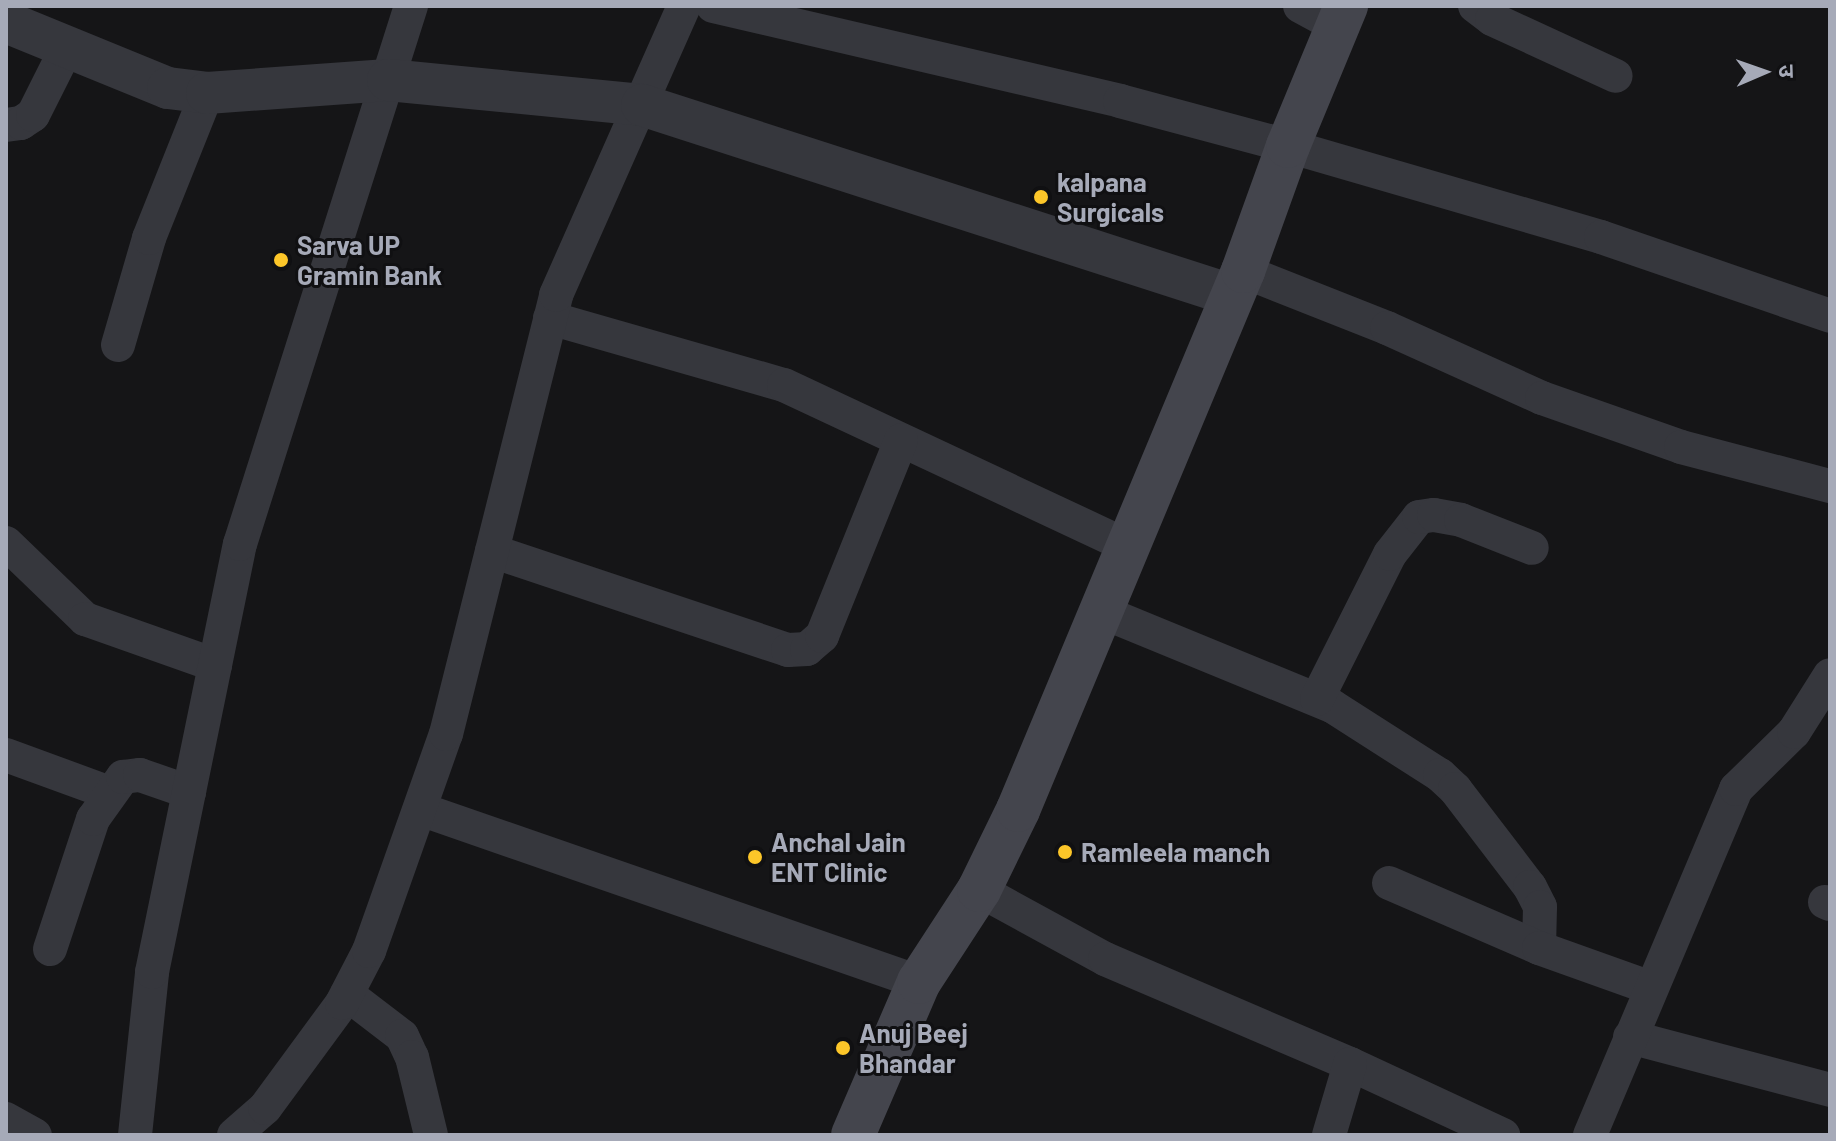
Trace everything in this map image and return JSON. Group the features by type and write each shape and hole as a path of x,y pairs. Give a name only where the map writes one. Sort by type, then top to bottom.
{"main road":[{"path":"853,1135 919,982 979,890 1018,810 1237,283 1288,146 1327,13"}],"street":[{"path":"135,1135 152,972 240,544 411,6"},
{"path":"234,1135 265,1108 347,994 369,951 446,734 556,295 684,6"},
{"path":"713,6 1120,101 1288,146 1601,237 1830,316"},
{"path":"1475,6 1492,19 1616,76"},
{"path":"6,22 168,88 207,93 388,80 642,105 1387,328 1542,398 1681,447 1830,486"},
{"path":"6,125 21,123 33,115 67,47"},
{"path":"118,345 149,238 207,93"},
{"path":"550,318 784,385 1127,546"},
{"path":"492,551 788,650 807,649 822,636 901,440"},
{"path":"1317,699 1390,554 1419,517 1434,515 1461,520 1532,548"},
{"path":"6,543 85,619 215,665"},
{"path":"1100,611 1317,699 1365,725 1440,775 1455,789 1530,887 1540,907 1539,948"},
{"path":"1590,1135 1736,789 1794,732 1830,675"},
{"path":"6,755 110,793"},
{"path":"50,949 93,819 123,777 140,775 189,792"},
{"path":"420,809 919,982"},
{"path":"1389,883 1539,948 1651,988"},
{"path":"979,890 1105,959 1350,1064 1503,1135"},
{"path":"347,994 402,1036 412,1057 431,1135"},
{"path":"1630,1037 1830,1090"},
{"path":"1329,1135 1350,1064"},
{"path":"6,1119 35,1135"}],"place":[{"name":"kalpana Surgicals","path":"1041,197"},
{"name":"Sarva UP Gramin Bank","path":"281,260"},
{"name":"Ramleela manch","path":"1065,852"},
{"name":"Anchal Jain ENT Clinic","path":"755,857"},
{"name":"Anuj Beej Bhandar","path":"843,1048"}]}
